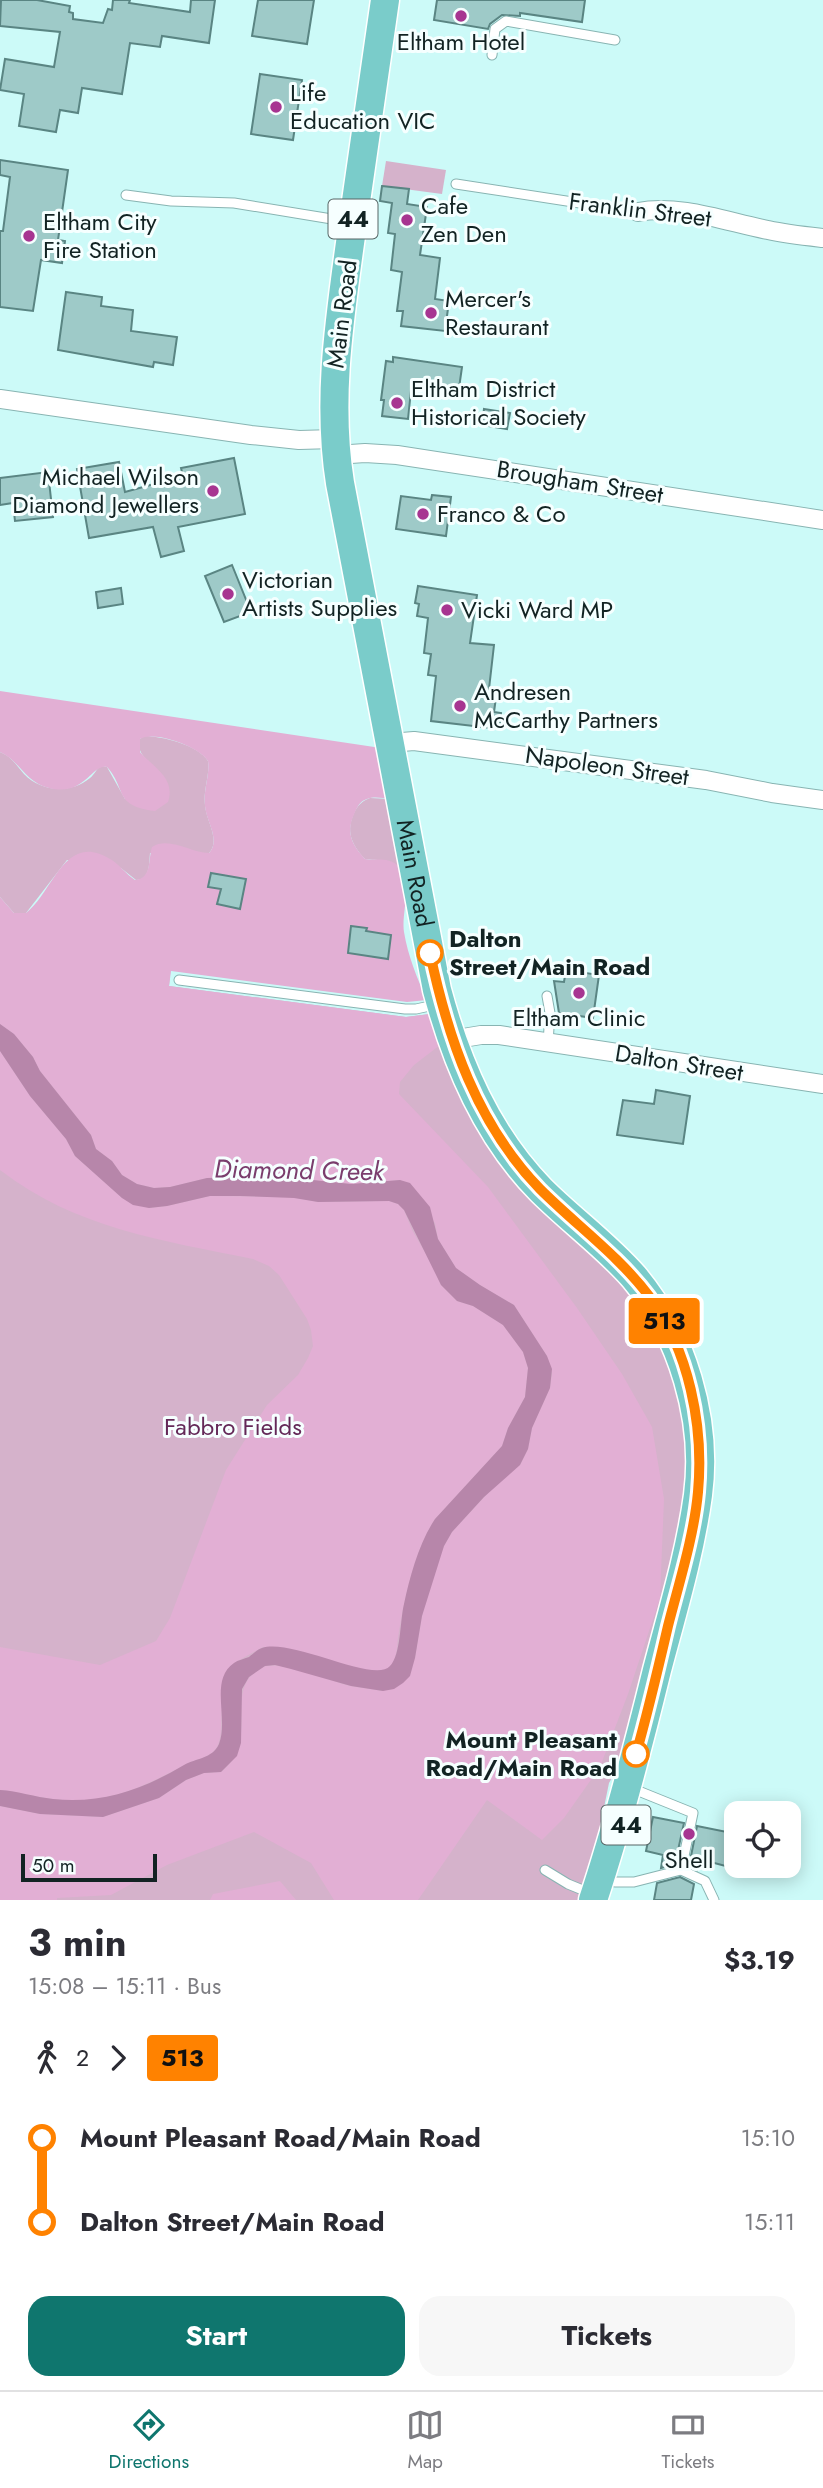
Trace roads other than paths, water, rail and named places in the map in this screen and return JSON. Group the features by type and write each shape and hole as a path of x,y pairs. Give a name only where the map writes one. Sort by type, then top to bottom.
{"main road":[{"name":"Main Road","path":"385,0 338,332 334,382 335,447 418,895 441,1004 451,1040 478,1101 508,1151 539,1188 608,1251 644,1290 665,1322 686,1374 698,1437 698,1494 604,1894"}],"street":[{"name":"Franklin Street","path":"638,212 654,209 694,214 772,231 823,238"},
{"name":"Brougham Street","path":"0,399 299,440 365,453 397,455 823,520"},
{"name":"Napoleon Street","path":"390,743 414,741 706,780 823,800"},
{"name":"Dalton Street","path":"451,1040 481,1035 823,1084"}],"lane":[{"path":"492,55 495,29 506,21 615,40"},
{"name":"Franklin Street","path":"456,184 638,212"},
{"path":"126,195 170,201 234,203 353,222"},
{"path":"180,979 405,1009 441,1004"},
{"path":"547,996 550,1013 548,1043"},
{"path":"629,1787 693,1813 681,1870"},
{"path":"545,1870 568,1884 604,1894 634,1882 681,1870 705,1881 714,1900"}],"place":[{"name":"Eltham Hotel","path":"461,16"},
{"name":"Life Education VIC","path":"276,107"},
{"name":"Cafe Zen Den","path":"407,220"},
{"name":"Eltham City Fire Station","path":"29,236"},
{"name":"Mercer's Restaurant","path":"431,313"},
{"name":"Eltham District Historical Society","path":"397,403"},
{"name":"Michael Wilson Diamond Jewellers","path":"213,491"},
{"name":"Franco & Co","path":"423,514"},
{"name":"Victorian Artists Supplies","path":"228,594"},
{"name":"Vicki Ward MP","path":"447,610"},
{"name":"Andresen McCarthy Partners","path":"460,706"},
{"name":"Dalton Street/Main Road","path":"430,953"},
{"name":"Eltham Clinic","path":"579,993"},
{"name":"Mount Pleasant Road/Main Road","path":"636,1754"},
{"name":"Shell","path":"689,1834"}],"water label":[{"name":"Diamond Creek","path":"299,1170"}],"park label":[{"name":"Fabbro Fields","path":"233,1427"}]}
